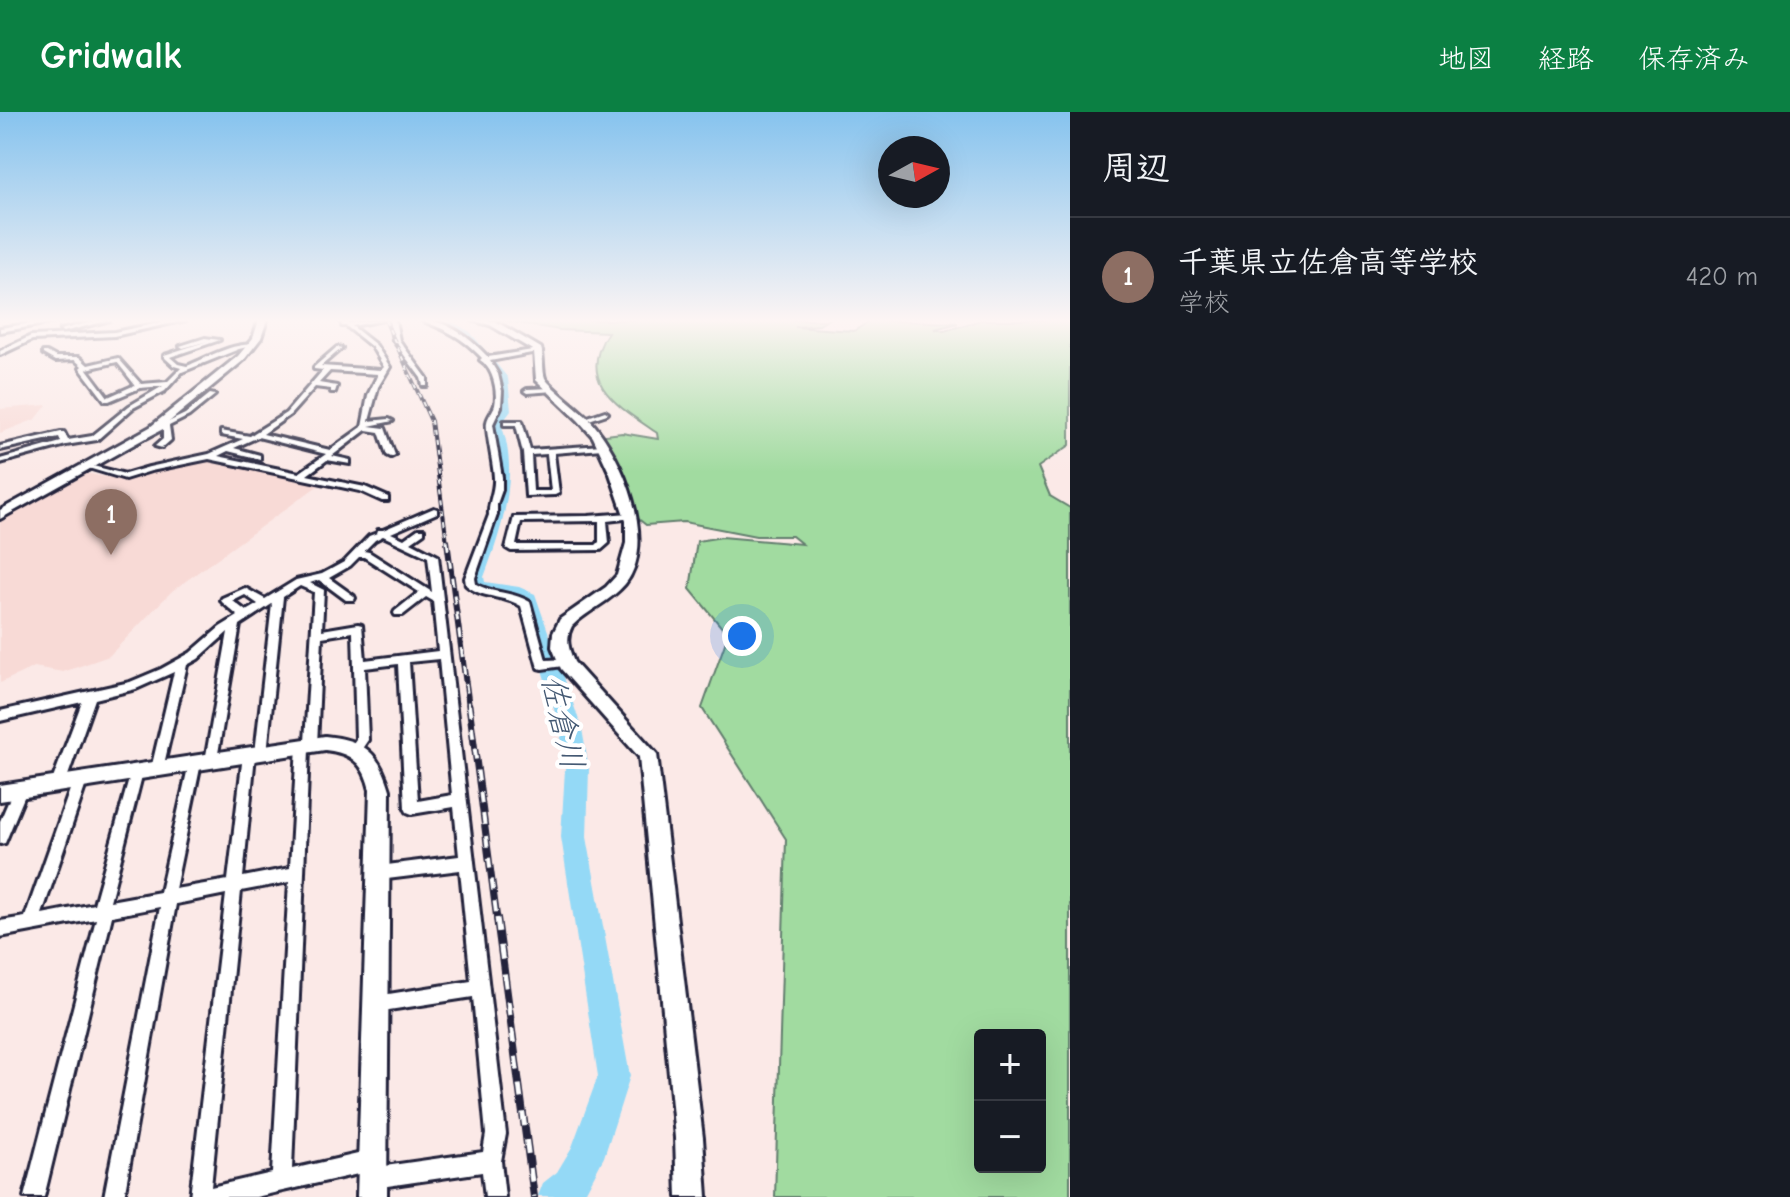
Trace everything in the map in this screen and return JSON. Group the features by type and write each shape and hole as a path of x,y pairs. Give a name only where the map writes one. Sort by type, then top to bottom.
{"street":[{"path":"85,371 107,400 139,386 167,384"},
{"path":"127,371 139,386"},
{"path":"0,461 94,438 131,407 157,394 183,371"},
{"path":"143,436 225,371"},
{"path":"89,467 125,477 211,456 254,436 294,409 327,371"},
{"path":"357,371 382,372 367,410 366,425"},
{"path":"419,371 425,385"},
{"path":"493,371 498,378 501,406 489,424 493,435 498,489 493,496 493,515 470,578 471,585 487,595 511,596 526,604 542,665 566,662"},
{"path":"538,371 552,390 597,433 633,531 626,571 613,588 568,618 559,639 566,662 648,754 689,1138 692,1197"},
{"path":"314,385 335,387 333,391"},
{"path":"527,391 552,390"},
{"path":"0,515 143,436 166,427 212,395"},
{"path":"583,420 605,413"},
{"path":"302,475 366,425 389,421"},
{"path":"507,423 519,423 527,453 529,494 555,493 550,451"},
{"path":"366,425 382,430 391,455"},
{"path":"159,446 167,440 166,427"},
{"path":"224,433 254,436 347,462"},
{"path":"0,448 61,434 65,443"},
{"path":"527,453 602,447"},
{"path":"228,449 257,457"},
{"path":"211,456 362,489 385,499"},
{"path":"0,716 132,686 182,663 299,582 347,564 381,532 434,511"},
{"path":"603,519 604,543 598,548 511,548 517,519 630,516"},
{"path":"404,543 421,531"},
{"path":"381,532 433,556 432,596 444,654 496,1134 491,1161 495,1197"},
{"path":"355,554 366,554 432,596"},
{"path":"320,576 350,598"},
{"path":"282,1179 297,874 319,590 299,582"},
{"path":"114,1197 168,897 240,620 226,600 245,591 266,604"},
{"path":"200,1197 235,885 278,595"},
{"path":"399,613 432,596"},
{"path":"317,634 358,628 362,740 355,749"},
{"path":"361,664 444,654"},
{"path":"403,659 412,808 460,800"},
{"path":"34,1197 103,908 182,663"},
{"path":"31,922 90,696"},
{"path":"0,838 10,792 307,746 340,744 355,749 375,767 380,790 373,1178"},
{"path":"379,873 467,862"},
{"path":"0,929 297,874"},
{"path":"376,1004 480,988"},
{"path":"212,1197 282,1179 373,1178 491,1161"}],"shaded area":[{"path":"47,405 36,419 0,433 0,409"},
{"path":"209,459 323,482 172,591 109,656 63,672 34,667 0,683 0,520 85,473 122,480"}],"green space":[{"path":"597,371 1070,371 1070,445 1038,467 1050,496 1070,508 1070,1197 775,1197 786,839 702,708 728,635 690,589 697,541 722,537 802,544 792,536 756,536 684,522 646,525 627,510 597,436 622,433 658,439 657,433 628,413 606,392"}],"waterway":[{"name":"佐倉川","path":"496,371 502,378 505,411 494,424 498,435 499,503 493,531 475,577 478,586 519,593 529,598 571,729 577,769 574,837 614,1076 586,1157 570,1185 556,1196"}],"railway":[{"path":"408,371 431,421 447,543"},
{"path":"447,541 469,707"},
{"path":"469,705 497,920"},
{"path":"497,918 534,1197"}],"place":[{"name":"千葉県立佐倉高等学校","path":"111,555"}]}
